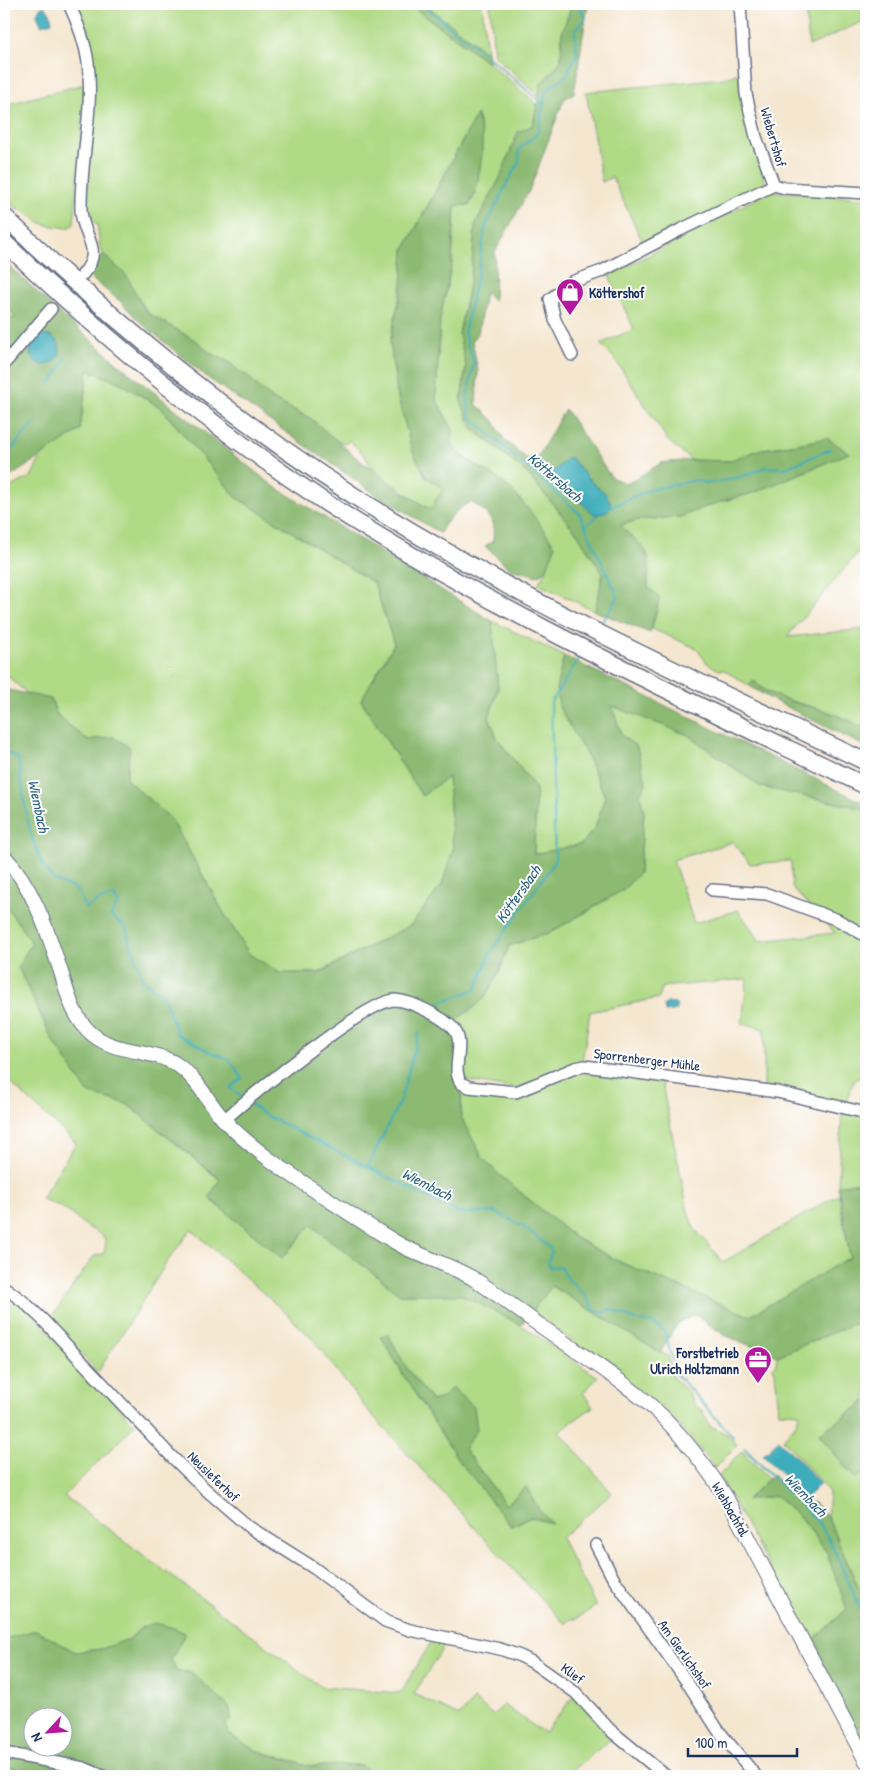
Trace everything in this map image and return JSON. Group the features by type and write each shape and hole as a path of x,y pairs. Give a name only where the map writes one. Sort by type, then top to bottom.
{"highway":[{"path":"4,216 76,284 135,335 252,426 332,481 378,510 506,584 866,762"},
{"path":"4,242 110,339 211,421 329,504 497,604 866,786"}],"main road":[{"name":"Wiehbachtal","path":"4,856 12,864 34,902 58,963 74,1013 81,1023 100,1040 152,1054 178,1065 190,1076 224,1120 267,1156 338,1206 412,1251 472,1278 646,1402 675,1430 708,1470 726,1497 866,1761"}],"street":[{"path":"69,4 81,31 88,63 88,101 81,209 93,257 82,274"},
{"name":"Wiebertshof","path":"740,4 746,94 756,137 774,185 785,188 866,193"},
{"path":"572,355 555,320 550,298 572,282 602,271 680,230 774,185"},
{"path":"4,364 51,309"},
{"path":"712,890 767,894 838,920 866,936"},
{"name":"Sporrenberger Mühle","path":"224,1120 272,1080 367,1010 394,1000 406,1002 423,1009 454,1029 458,1038 457,1075 461,1083 469,1087 516,1092 575,1068 585,1066 777,1092 866,1113"},
{"name":"Neusieferhof","path":"4,1287 42,1319 178,1462 238,1519 266,1539 314,1568 385,1621 438,1637"},
{"name":"Am Gierlichshof","path":"596,1545 622,1592 718,1730 756,1776"},
{"name":"Klief","path":"438,1637 500,1649 532,1662 576,1693 610,1730 666,1776"},
{"path":"4,1753 84,1768 103,1776"}],"green space":[{"path":"73,4 409,4 488,62 537,104 533,125 499,180 476,225 471,275 459,334 466,367 461,401 472,428 527,473 577,533 603,574 595,611 538,584 546,571 519,499 501,481 457,452 452,445 453,430 436,399 440,319 452,262 455,206 476,193 482,137 477,114 404,250 402,286 390,342 397,393 412,450 443,489 430,510 377,473 363,454 349,440 346,444 333,439 310,418 274,400 248,376 241,373 229,362 210,353 198,342 149,314 115,265 104,255 100,247 97,223 90,220 85,206 92,128 90,48"},
{"path":"409,4 424,4 487,52 488,62"},
{"path":"424,4 482,4 487,52"},
{"path":"492,4 572,4 562,33 561,61 541,84 539,96 494,55 490,6"},
{"path":"572,4 588,4 574,93 564,99 530,189 495,252 494,302 485,292 478,334 472,340 478,371 476,404 493,420 505,441 534,464 565,409 611,477 627,484 661,463 691,460 728,461 762,449 827,438 849,453 753,493 716,503 680,517 638,520 621,525 642,546 648,559 648,587 657,595 659,600 650,633 595,611 603,574 577,533 527,473 472,428 461,401 466,367 459,334 471,275 475,225 499,180 518,132 533,125 541,84 561,61 562,33","holes":["568,458 571,458 592,483 605,493 608,511"]},
{"path":"805,4 866,4 866,20 809,46"},
{"path":"739,73 740,93 766,185 644,245 612,177 602,182 586,92 725,78"},
{"path":"85,84 74,224 68,228 47,225 38,222 33,217 13,206 4,190 4,105"},
{"path":"477,114 482,137 482,154 476,193 469,205 455,206 452,262 440,319 436,399 453,430 452,445 462,456 495,476 509,488 530,512 555,546 546,571 537,576 509,568 485,546 493,541 492,521 487,513 477,506 471,502 466,504 449,519 440,533 371,491 208,378 140,322 120,301 87,275 99,257 104,255 126,275 143,307 149,314 198,342 210,353 229,362 241,373 248,376 274,400 310,418 393,486 430,509 443,489 426,477 412,450 397,393 390,342 402,286 404,250"},
{"path":"770,191 866,198 866,543 787,637 866,629 866,729 823,710 768,692 754,680 748,685 724,670 719,670 707,663 696,648 652,629 659,600 648,587 648,556 645,550 620,525 638,520 680,517 716,503 753,493 849,453 792,445 762,449 728,461 691,460 669,442 614,358 600,344 634,329 609,276"},
{"path":"4,261 55,309 128,372 272,485 492,621 498,689 489,717 497,738 536,789 534,854 582,844 596,826 605,796 587,756 560,709 556,689 564,656 866,804 866,809 761,787 688,735 612,706 622,736 637,747 646,783 640,795 644,812 639,873 623,890 551,932 509,946 485,997 471,1010 451,1022 462,1041 461,1117 482,1157 496,1172 574,1237 622,1263 750,1316 850,1257 838,1186 866,1181 866,1319 777,1356 724,1335 695,1315 678,1323 660,1353 552,1286 521,1325 462,1295 400,1294 311,1225 282,1258 209,1198 220,1179 127,1104 88,1093 52,1039 18,967 32,943 4,903 4,689 51,699 57,715 87,740 113,737 130,747 126,779 171,819 249,954 280,973 319,973 411,925 442,885 453,850 448,777 422,796 361,700 394,644 374,583 236,497 161,408 119,382 88,370 80,430 4,481 4,358 9,352 4,320 16,318 4,299"},
{"path":"4,299 16,318 9,352 4,358"},
{"path":"88,370 119,382 161,408 236,497 374,583 394,644 361,700 422,796 448,776 453,850 442,885 411,925 318,973 280,973 249,954 171,819 126,779 113,737 87,740 57,715 51,699 29,695 4,673 4,545 7,542 4,539 4,490 31,477 42,455 80,430"},
{"path":"492,621 564,656 556,689 605,796 596,826 582,844 534,855 536,789 497,738 489,717 498,689"},
{"path":"754,680 759,686 778,697 823,710 866,729 866,747 769,698 748,685"},
{"path":"611,705 688,735 761,787 866,809 866,1078 855,1078 844,1107 764,1088 764,1029 742,1023 747,979 662,987 659,998 590,1012 582,1062 516,1089 462,1080 451,1022 472,1009 499,973 508,946 551,932 590,910 639,873 644,812 640,795 637,747 622,736","holes":["733,842 750,864 791,861 792,888 835,933 760,941 738,910 694,923 673,860"]},
{"path":"4,903 32,943 18,967 52,1039 88,1092 127,1104 220,1180 209,1198 282,1258 311,1225 400,1294 462,1295 521,1325 598,1377 583,1393 593,1407 559,1431 612,1493 561,1538 596,1606 576,1619 570,1619 565,1624 364,1406 314,1341 288,1315 191,1229 165,1265 98,1372 49,1321 94,1256 103,1254 105,1247 105,1240 102,1235 61,1207 41,1199 76,1143 4,1077","holes":["381,1336 432,1401 443,1398 477,1429 464,1449 506,1505 526,1487 539,1510 551,1523 531,1517 511,1526 459,1460 405,1378"]},
{"path":"582,1069 661,1079 688,1212 694,1228 723,1262 839,1194 850,1257 750,1317 622,1263 574,1237 496,1172 482,1157 461,1117 462,1088 517,1095"},
{"path":"842,1111 866,1116 866,1181 838,1186"},
{"path":"551,1286 668,1356 674,1379 688,1392 695,1405 702,1410 709,1425 728,1435 737,1445 715,1468 668,1412 532,1311"},
{"path":"4,1290 23,1304 135,1425 64,1496 321,1687 400,1693 432,1641 446,1643 414,1694 459,1716 474,1700 493,1715 504,1705 544,1733 575,1694 612,1738 566,1776 373,1776 361,1765 311,1766 254,1750 227,1733 191,1672 177,1672 171,1660 185,1633 142,1627 129,1639 102,1649 75,1652 36,1631 4,1639"},
{"path":"866,1319 866,1401 819,1434 855,1479 866,1471 866,1605 827,1516 829,1492 783,1439 795,1425 800,1413 779,1412 775,1371 773,1368 777,1356"},
{"path":"388,1334 408,1370 432,1401 443,1398 452,1387 474,1407 477,1429 464,1449 506,1505 526,1487 539,1510 552,1524 531,1517 511,1526 459,1461 405,1378 381,1336"},
{"path":"866,1401 866,1471 855,1479 819,1434"},
{"path":"742,1451 769,1479 747,1499 776,1496 803,1520 827,1553 847,1609 811,1642 719,1476"},
{"path":"773,1475 805,1508 813,1502 827,1516 866,1605 866,1750 811,1642 847,1609 827,1553 803,1520 776,1496 746,1500"},
{"path":"155,1623 185,1633 171,1660 177,1672 191,1672 230,1708 231,1720 225,1726 228,1733 254,1750 311,1766 361,1765 373,1776 60,1776 38,1774 4,1766 4,1639 36,1630 75,1652 102,1649 129,1639 142,1627"},
{"path":"4,1766 38,1774 60,1776 4,1776"}],"water":[{"path":"44,6 50,12 52,22 41,25 37,14 39,9"},
{"path":"45,335 56,339 60,350 56,361 45,365 34,361 30,350 34,339"},
{"path":"568,458 571,458 592,483 605,493 611,503 608,511 594,514 552,475"},
{"path":"668,1003 676,1004 677,1010 665,1012 664,1005"},
{"path":"779,1440 820,1484 806,1498 763,1455"}],"waterway":[{"path":"421,4 543,104"},
{"name":"Köttersbach","path":"582,4 581,10 586,18 575,30 577,54 566,76 546,90 538,133 519,149 519,163 485,228 479,268 464,333 474,363 467,396 470,417 579,513 618,597 600,625"},
{"path":"51,383 66,358"},
{"path":"4,458 34,423"},
{"path":"608,509 648,490 697,480 707,484 744,476 766,467 785,468 831,449"},
{"path":"585,526 600,514"},
{"name":"Köttersbach","path":"430,1006 476,989 491,952 555,861 551,702 582,654"},
{"name":"Wiembach","path":"4,751 18,758 32,836 43,865 51,877 57,882 70,886 77,891 86,908 100,900 114,896 118,903 111,916 125,927 143,980 164,997 177,1034 230,1060 242,1078 230,1088 242,1096"},
{"name":"Köttersbach","path":"368,1166 400,1101 419,1033"},
{"name":"Wiembach","path":"251,1104 263,1114 459,1213 495,1212 524,1227 550,1248 551,1253 548,1262 550,1267 560,1266 568,1279 585,1295 594,1310 603,1313 611,1309 638,1321 653,1323 665,1332 677,1375 733,1437"},
{"name":"Wiembach","path":"744,1448 820,1524 832,1545 866,1621"}],"place":[{"name":"Köttershof","path":"570,316"},
{"name":"Forstbetrieb Ulrich Holtzmann","path":"758,1384"}]}
